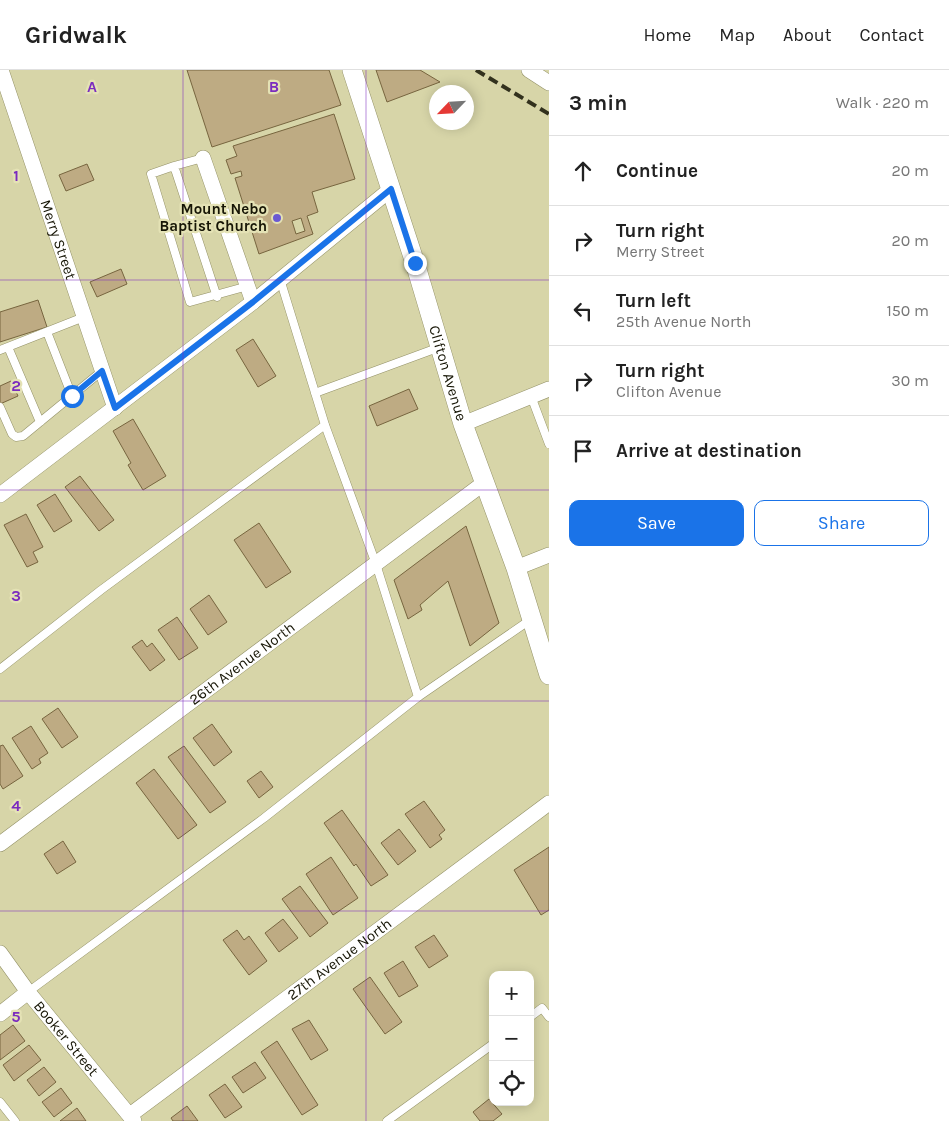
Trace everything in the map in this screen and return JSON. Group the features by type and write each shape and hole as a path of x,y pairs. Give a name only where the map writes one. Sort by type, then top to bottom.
{"street":[{"name":"Merry Street","path":"1,70 115,408"},
{"name":"Clifton Avenue","path":"352,70 391,189 463,424 516,568 549,675"},
{"path":"529,70 549,83"},
{"path":"203,158 253,302"},
{"path":"0,495 253,302 391,189"},
{"path":"463,424 549,389"},
{"name":"26th Avenue North","path":"0,844 484,483"},
{"path":"516,568 549,555"},
{"name":"27th Avenue North","path":"132,1118 549,803"},
{"name":"Booker Street","path":"0,953 28,992 132,1118"},
{"path":"0,1014 28,992"}],"lane":[{"path":"203,158 151,174 190,302 216,297 248,286"},
{"path":"174,166 216,297"},
{"path":"280,279 325,425 376,564 418,697"},
{"path":"0,350 84,317"},
{"path":"47,332 72,396"},
{"path":"8,347 40,422"},
{"path":"315,392 440,347"},
{"path":"0,407 12,434 16,437 23,436 102,371"},
{"path":"531,396 549,444"},
{"path":"0,669 140,562 325,425"},
{"path":"28,992 264,818 418,697 532,619"},
{"path":"531,1016 542,1008 549,1018"},
{"path":"387,1121 489,1047"},
{"path":"0,1102 14,1121"}],"building":[{"path":"187,70 329,70 341,105 212,147"},
{"path":"376,70 420,70 440,82 429,85 387,102"},
{"path":"334,114 355,179 312,192 318,212 307,216 313,234 259,254 235,178 242,176 241,171 231,174 226,160 237,156 233,146","holes":["301,218 305,231 296,234 292,221"]},
{"path":"87,164 94,180 66,191 59,175"},
{"path":"121,269 127,284 97,297 90,282"},
{"path":"38,300 47,327 0,342 0,312"},
{"path":"253,339 276,376 258,387 236,350"},
{"path":"11,381 18,396 0,404 0,386"},
{"path":"409,389 418,409 377,426 369,406"},
{"path":"133,419 166,476 143,490 128,465 131,463 113,431"},
{"path":"80,476 114,520 99,531 65,487"},
{"path":"55,494 72,521 54,532 37,505"},
{"path":"26,514 43,547 33,552 38,562 27,567 4,525"},
{"path":"259,523 291,572 266,588 234,540"},
{"path":"466,526 499,623 470,646 448,581 420,605 422,610 408,619 394,580"},
{"path":"209,595 227,622 208,635 190,609"},
{"path":"177,617 198,648 179,660 158,630"},
{"path":"142,640 147,647 152,643 165,660 150,671 132,647"},
{"path":"58,708 78,737 62,748 42,719"},
{"path":"212,724 232,752 214,766 193,738"},
{"path":"31,726 48,753 39,759 41,763 32,769 12,738"},
{"path":"3,745 23,776 3,789 0,784 0,746"},
{"path":"184,746 226,802 210,813 168,757"},
{"path":"154,769 197,825 178,839 136,783"},
{"path":"261,771 273,787 259,798 247,781"},
{"path":"424,801 445,830 439,835 442,839 430,848 405,814"},
{"path":"342,810 388,875 371,886 356,864 354,866 324,823"},
{"path":"399,829 416,851 398,865 381,843"},
{"path":"63,841 76,862 57,874 44,854"},
{"path":"549,847 549,910 541,915 514,870"},
{"path":"331,857 358,898 333,915 306,874"},
{"path":"300,886 328,923 310,937 282,899"},
{"path":"283,919 298,938 279,952 265,933"},
{"path":"237,930 244,940 249,936 267,961 249,975 223,940"},
{"path":"434,935 448,956 429,968 415,947"},
{"path":"403,961 418,986 399,997 384,973"},
{"path":"370,977 402,1022 385,1034 353,989"},
{"path":"309,1020 328,1050 311,1060 292,1029"},
{"path":"13,1025 25,1041 0,1060 0,1035"},
{"path":"277,1041 318,1105 302,1115 261,1052"},
{"path":"29,1045 41,1060 14,1081 3,1065"},
{"path":"255,1062 266,1078 243,1093 232,1077"},
{"path":"44,1067 56,1082 39,1096 27,1080"},
{"path":"225,1084 242,1107 225,1118 209,1095"},
{"path":"61,1088 72,1103 54,1117 42,1102"},
{"path":"489,1099 489,1106 495,1106 502,1114 493,1121 480,1121 473,1112"},
{"path":"187,1106 198,1121 173,1121 171,1118"},
{"path":"77,1108 86,1121 60,1121"}],"railway":[{"path":"476,70 549,114"}],"place":[{"name":"Mount Nebo Baptist Church","path":"277,218"}],"route":[{"path":"72,396 102,371 115,408 253,302 391,189 415,263"}]}
